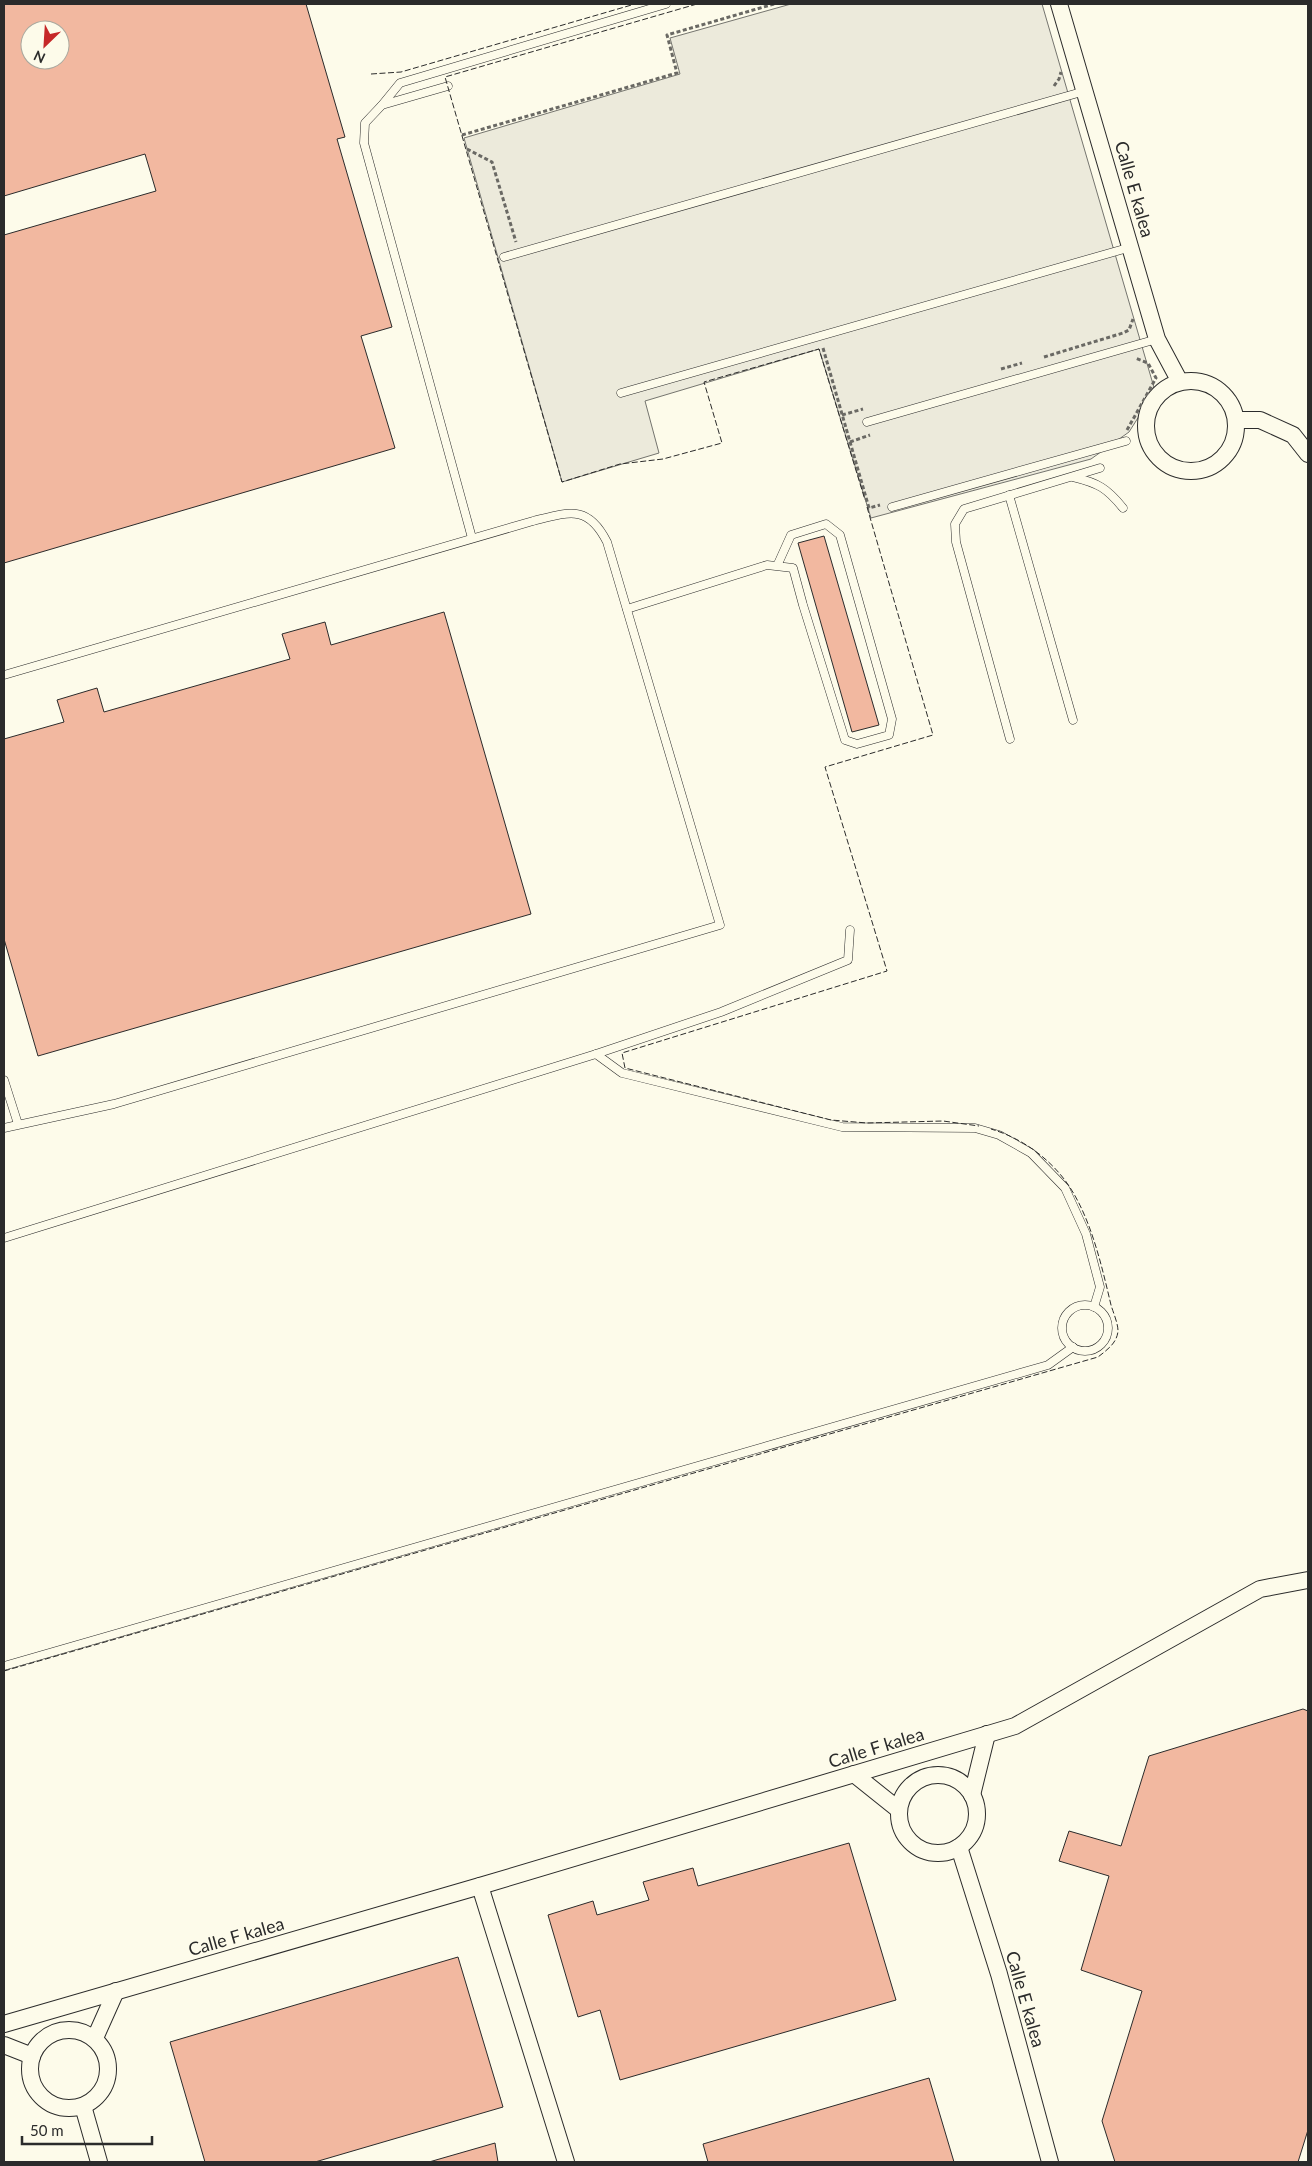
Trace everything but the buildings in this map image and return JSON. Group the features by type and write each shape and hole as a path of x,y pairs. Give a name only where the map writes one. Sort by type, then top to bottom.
{"street":[{"name":"Calle E kalea","path":"1059,4 1158,339 1180,382"},
{"path":"1196,381 1211,386 1223,394 1232,406 1236,420 1236,434 1222,459 1210,467 1196,471 1182,470 1168,465 1157,455 1148,442 1146,427 1148,412 1155,398 1166,388 1180,382 1196,381"},
{"path":"1236,420 1260,420 1293,435 1308,454"},
{"name":"Calle F kalea","path":"4,2024 480,1886 1015,1726 1260,1589 1308,1580"},
{"path":"972,1795 987,1734"},
{"path":"854,1774 899,1810"},
{"path":"934,1775 955,1779 965,1786 972,1795 976,1806 977,1818 971,1834 958,1847 938,1853 927,1851 917,1847 903,1831 899,1821 899,1810 907,1790 914,1782 934,1775"},
{"name":"Calle E kalea","path":"958,1847 999,1974 1050,2162"},
{"path":"480,1886 566,2162"},
{"path":"95,2038 116,1991"},
{"path":"67,2029 85,2032 95,2038 107,2058 109,2070 102,2092 83,2106 72,2108 60,2107 49,2103 33,2085 30,2074 32,2056 40,2041 50,2034 67,2029"},
{"path":"4,2045 32,2056"},
{"path":"83,2106 99,2162"}],"lane":[{"path":"472,538 364,143 365,122 400,83 666,4"},
{"path":"382,105 448,86"},
{"path":"504,257 1085,91"},
{"path":"621,393 1131,248"},
{"path":"867,422 1158,339"},
{"path":"892,507 1125,438"},
{"path":"1010,739 956,542 955,524 964,509 1100,468"},
{"path":"1072,476 1089,481 1111,492 1123,508"},
{"path":"1008,495 1073,720"},
{"path":"4,675 472,538 570,512 588,517 599,525 607,542 720,925 114,1104 4,1128"},
{"path":"627,609 767,565 793,568 845,740 857,744 889,735 892,719 840,535 826,524 791,535 777,566"},
{"path":"4,1238 596,1054 721,1012 848,960 850,930"},
{"path":"596,1054 622,1073 842,1127 975,1128 999,1136 1031,1153 1064,1188 1088,1242 1100,1287 1094,1307"},
{"path":"4,1080 18,1124"},
{"path":"1087,1305 1094,1307 1106,1318 1108,1333 1104,1341 1092,1350 1084,1351 1073,1347 1065,1338 1063,1330 1066,1315 1079,1306 1087,1305"},
{"path":"4,1666 1048,1365 1073,1347"}],"path":[{"path":"462,135 677,73 667,35 774,4"},
{"path":"1051,88 1059,79 1061,68"},
{"path":"516,243 523,242"},
{"path":"1035,359 1127,332 1133,324 1131,312"},
{"path":"820,336 869,508 883,504"},
{"path":"824,348 830,346"},
{"path":"1125,438 1156,378 1148,363 1137,358 1129,360"},
{"path":"999,369 1026,362"},
{"path":"842,414 872,406"},
{"path":"850,442 871,435"}],"shaded area":[{"path":"791,4 1042,4 1155,391 1129,432 1091,459 871,518 819,349 645,401 659,453 562,482 464,138 680,74 670,38"}],"fence":[{"path":"371,74 401,72 635,4"},
{"path":"697,4 445,77 562,482 620,464 663,459 722,443 704,382 819,349 865,500"},
{"path":"867,507 933,735 825,767 887,971 622,1053 625,1068 831,1120 867,1123 943,1121 979,1126"},
{"path":"4,1671 1098,1357 1114,1343 1118,1328 1093,1236 1079,1203 1060,1174 1045,1159 1020,1141 991,1129"}]}
